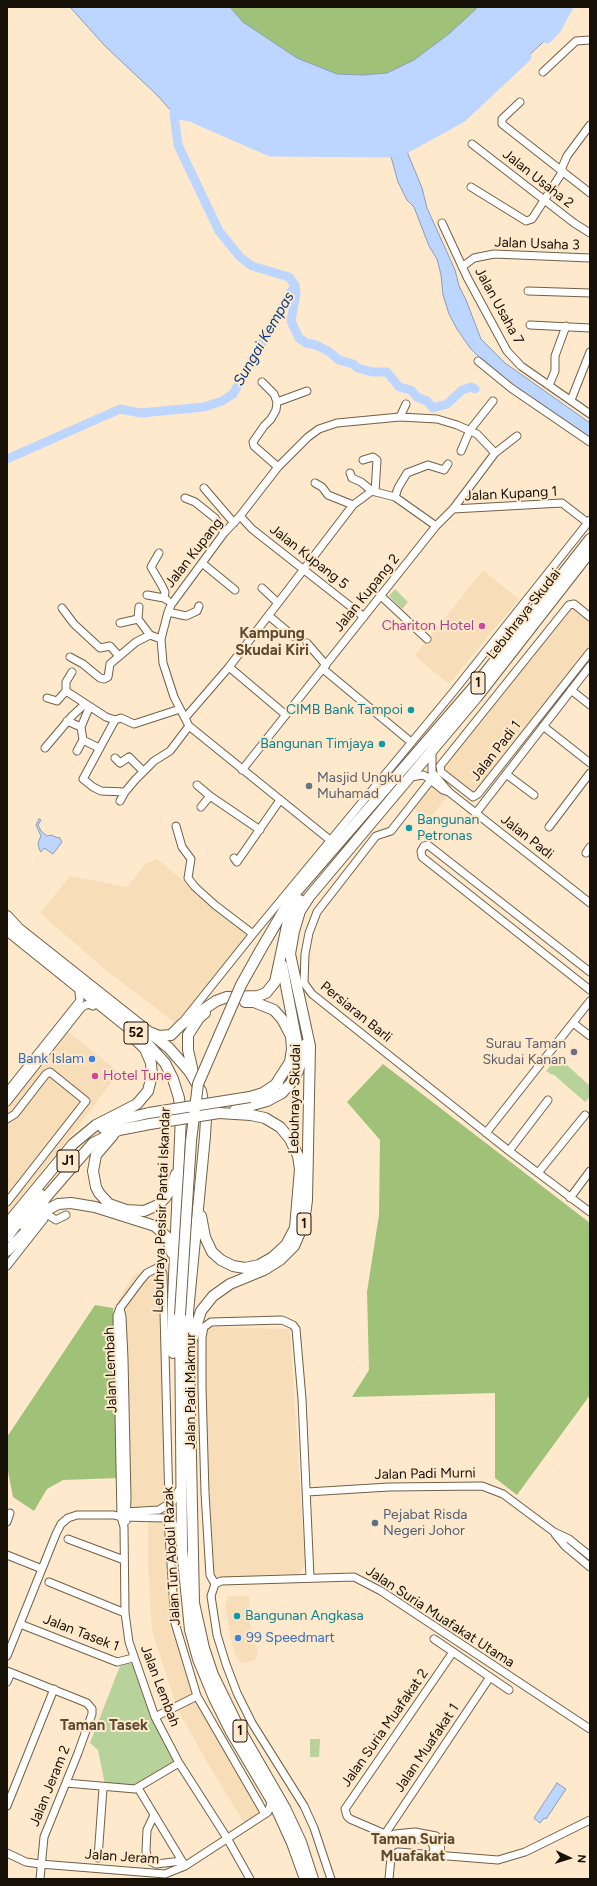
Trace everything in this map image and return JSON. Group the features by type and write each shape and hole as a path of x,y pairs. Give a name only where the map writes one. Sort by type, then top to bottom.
{"highway":[{"name":"Lebuhraya Skudai","path":"180,1315 191,1141 198,1084 241,985 291,898 478,682 590,540"},
{"name":"Lebuhraya Skudai","path":"190,1361 191,1346 198,1318 209,1300 217,1291 275,1264 290,1251 302,1230 307,1200 310,1056 308,1032 290,954 291,943 300,911 309,897 477,697 590,552"},
{"path":"149,1032 159,1036 171,1035 182,1024 216,1001 228,997 258,996 266,993 275,982 280,951 288,921 296,906 354,832 359,820"},
{"name":"52","path":"7,916 19,929 149,1032 180,1059 195,1078 204,1102 206,1119 200,1198 188,1312 190,1361"},
{"name":"Lebuhraya Pesisir Pantai Iskandar","path":"7,930 72,984 145,1041 165,1064 173,1079 179,1098 181,1116 172,1300 176,1398 180,1424"},
{"path":"274,1087 288,1073 295,1057 298,1043 296,1028 283,976 280,951"},
{"path":"7,1224 73,1144 104,1120 137,1104 148,1090 152,1075 151,1063 140,1043 79,993 72,984"},
{"path":"195,1078 187,1042 188,1035 199,1018 210,1009 222,1005 234,1002 254,1002 274,1010 282,1019 291,1036 292,1049 290,1062 274,1087"},
{"path":"254,1106 267,1102 282,1093 291,1083 302,1062 308,1032"},
{"name":"J1","path":"7,1251 47,1196 97,1140 119,1130 254,1106 263,1093 274,1087"},
{"path":"200,1198 201,1220 205,1236 212,1252 221,1260 233,1266 245,1268 258,1265 273,1257 286,1245 295,1228 297,1217 300,1169 298,1156 290,1138 280,1127 254,1106"},
{"name":"J1","path":"7,1236 61,1168 91,1136 102,1129 123,1119 149,1113 254,1106"},
{"path":"119,1130 100,1149 94,1162 93,1171 94,1181 99,1193 113,1206 139,1212 158,1205 170,1190 180,1155"},
{"path":"7,1251 58,1204 76,1203 95,1207 155,1226 164,1233 170,1242 174,1267"},
{"name":"Jalan Tun Abdul Razak","path":"180,1315 182,1549 190,1630 198,1659 224,1720 272,1800 292,1842 305,1879"},
{"name":"Jalan Tun Abdul Razak","path":"190,1361 193,1589 198,1626 208,1661 230,1712 280,1797 294,1826 313,1879"}],"street":[{"path":"543,72 576,41 590,40"},
{"path":"520,102 502,118 501,122 590,192"},
{"path":"471,187 526,222 532,219 562,170 567,156 590,125"},
{"name":"Jalan Usaha 2","path":"472,144 574,223 590,233"},
{"name":"Jalan Usaha 7","path":"442,223 462,267 508,351 521,366 549,384 590,414"},
{"name":"Jalan Usaha 3","path":"462,267 474,258 494,254 590,258"},
{"path":"528,291 590,293"},
{"path":"530,325 590,328"},
{"path":"549,384 555,370 555,356 566,326"},
{"path":"571,400 590,352"},
{"path":"478,361 511,388 590,442"},
{"path":"262,382 274,394 277,402 276,410 253,442 254,446 278,467"},
{"path":"277,402 307,391"},
{"path":"461,451 470,430 494,401"},
{"path":"400,417 406,404"},
{"name":"Jalan Kupang","path":"330,840 189,726 168,680 164,663 161,639 169,608 224,533 240,516 278,467 308,436 327,425 400,417 436,419 470,430 477,434 495,453"},
{"name":"Jalan Kupang 2","path":"242,770 436,526 453,509 495,453 517,436"},
{"path":"363,460 373,457 377,460 374,492"},
{"path":"395,497 407,473 428,465 444,470 448,464"},
{"path":"350,473 352,478 361,482 374,492 395,497 436,526"},
{"path":"315,483 322,487 328,495 353,505"},
{"path":"204,488 234,523"},
{"path":"185,718 229,667 302,569 353,505 374,492"},
{"path":"185,498 194,502 215,518 224,533"},
{"name":"Jalan Kupang 1","path":"453,509 562,503 589,521"},
{"name":"Jalan Kupang 5","path":"240,516 252,529 364,617"},
{"path":"182,1024 253,934 410,742 454,691 589,521"},
{"path":"159,553 151,567 165,592 164,598 169,608 186,616 197,611 199,606"},
{"path":"202,563 235,590"},
{"path":"262,588 278,603"},
{"path":"147,595 164,598"},
{"path":"381,596 427,639"},
{"name":"Jalan Padi 1","path":"590,617 574,604 569,604 440,766 441,772 473,796 478,794 590,652"},
{"path":"139,607 138,619 150,635 161,639"},
{"path":"62,608 74,624 100,648 110,646 120,656"},
{"path":"268,616 293,636"},
{"path":"120,624 138,619"},
{"path":"70,657 83,664 100,678 104,679 108,677 110,664 136,642 150,635"},
{"path":"307,643 324,667 410,742"},
{"path":"476,812 590,666"},
{"path":"229,667 286,715"},
{"path":"47,698 57,701 66,691 66,682 72,672"},
{"path":"571,690 590,705"},
{"path":"66,691 106,718 115,720 121,718 134,724 141,723 180,709"},
{"path":"45,748 68,721 87,706"},
{"path":"77,751 83,740 81,727 87,706"},
{"path":"115,720 83,777 84,781 101,791 125,792"},
{"path":"68,721 81,727"},
{"path":"120,801 125,792 143,771 170,751 189,726"},
{"path":"543,726 590,763"},
{"path":"83,740 99,748"},
{"name":"Jalan Padi","path":"432,751 432,772 449,792 590,902"},
{"path":"115,758 120,763 129,757 143,771"},
{"path":"506,774 534,795"},
{"path":"549,827 590,774"},
{"name":"Jalan Padi","path":"411,777 423,775 442,790 449,792"},
{"name":"Persiaran Barli","path":"431,780 391,831 376,836 316,912 309,933 304,973 307,989 374,1044 402,1063 486,1133 590,1212"},
{"path":"197,785 210,796 260,830"},
{"path":"201,807 210,796"},
{"path":"234,858 238,862 280,800"},
{"path":"176,826 182,847 191,859 188,878 205,896 253,934"},
{"path":"588,985 422,857 420,851 424,846 428,845 590,972"},
{"path":"7,1092 78,1003 80,1000 79,993"},
{"path":"486,1133 507,1103 590,1001"},
{"path":"7,1102 82,1007 88,1004 94,1006"},
{"path":"573,1023 590,1036"},
{"path":"7,1119 15,1114 46,1074 50,1072 86,1101 7,1202"},
{"path":"22,1084 32,1092"},
{"path":"509,1151 548,1100"},
{"path":"538,1173 585,1115"},
{"path":"570,1198 590,1171"},
{"path":"7,1266 46,1214 56,1220 66,1215"},
{"name":"Jalan Lembah","path":"169,1505 163,1274 161,1270 155,1268 147,1273 120,1308 122,1317 122,1515 124,1527 125,1613 128,1642 155,1717 179,1763 227,1838 250,1879"},
{"name":"Jalan Padi Makmur","path":"215,1584 212,1580 210,1567 205,1493 202,1387 202,1333 204,1327 211,1322 282,1320 293,1325 296,1329 313,1577"},
{"path":"122,1515 159,1510 169,1505 176,1498 181,1482"},
{"name":"Jalan Padi Murni","path":"307,1492 389,1487 482,1486 503,1494 554,1532 569,1539 590,1556"},
{"path":"7,1522 10,1513"},
{"path":"7,1656 61,1524 68,1518 77,1516 122,1515 160,1517 168,1519 173,1523 182,1549"},
{"path":"168,1519 175,1623 197,1696 266,1813 280,1816"},
{"name":"Jalan Padi Murni","path":"554,1532 565,1546 590,1567"},
{"path":"68,1538 124,1560"},
{"path":"7,1555 42,1569"},
{"name":"Jalan Suria Muafakat Utama","path":"215,1584 221,1581 332,1576 354,1577 367,1583 590,1729"},
{"path":"48,1582 125,1613"},
{"path":"215,1584 211,1596 218,1635 237,1693 252,1723 309,1817 322,1847 331,1879"},
{"name":"Jalan Tasek 1","path":"20,1624 118,1662 133,1658"},
{"path":"434,1639 509,1690"},
{"name":"Jalan Suria Muafakat 2","path":"385,1834 350,1819 345,1812 346,1806 453,1652"},
{"path":"7,1682 9,1672 54,1689 7,1806"},
{"name":"Jalan Muafakat 1","path":"385,1834 490,1677"},
{"name":"Jalan Jeram 2","path":"40,1879 40,1864 44,1837 92,1714 90,1705 54,1689"},
{"path":"155,1717 197,1696"},
{"path":"66,1783 131,1790 138,1788 179,1763"},
{"path":"98,1858 103,1788"},
{"path":"138,1788 183,1863 156,1864 148,1860 146,1851 147,1830 154,1815"},
{"path":"266,1813 272,1800"},
{"name":"Jalan Jeram","path":"7,1853 26,1862 40,1864 165,1874 227,1838 266,1813"},
{"path":"389,1879 390,1862 398,1852 498,1860 526,1852 590,1820"},
{"path":"385,1834 415,1832 436,1836 440,1840 437,1856"}],"shaded area":[{"path":"483,570 519,599 449,684 417,658 416,654"},
{"path":"571,606 590,619 590,649 472,798 438,772"},
{"path":"431,784 447,797 429,819 412,807"},
{"path":"157,859 249,934 178,1025 109,973 40,913 70,876 127,887 145,864"},
{"path":"67,1031 119,1072 77,1128 7,1213 7,1106"},
{"path":"155,1263 168,1267 172,1509 116,1506 119,1478 113,1308 133,1276"},
{"path":"211,1327 290,1329 305,1565 299,1574 215,1577 204,1571 197,1366 199,1334"},
{"path":"148,1519 166,1520 172,1612 196,1699 263,1813 245,1824 208,1764 177,1708 152,1631 148,1566"},
{"path":"228,1596 249,1596 250,1624 258,1654 255,1660 241,1663 237,1659 231,1640 225,1605"}],"green space":[{"path":"230,7 478,7 450,33 414,60 387,73 363,75 337,74 297,58 243,22"},
{"path":"395,589 408,602 402,609 389,596"},
{"path":"558,1057 590,1086 590,1097 585,1102 553,1074 552,1075 546,1071"},
{"path":"383,1064 590,1223 590,1395 517,1495 495,1478 495,1393 352,1397 369,1370 367,1292 379,1215 380,1140 347,1102"},
{"path":"95,1305 113,1308 119,1478 63,1480 47,1489 34,1511 13,1497 7,1466 7,1437"},
{"path":"132,1663 151,1717 175,1762 136,1787 105,1785 98,1750 90,1743 120,1666"},
{"path":"310,1739 320,1739 319,1757 310,1757"}],"water":[{"path":"70,7 230,7 243,22 297,58 337,74 363,75 387,73 414,60 450,33 478,7 569,7 556,30 462,118 406,149 422,188 427,208 455,270 459,286 481,339 505,363 590,423 590,439 535,404 491,369 470,348 449,314 443,295 441,275 437,259 429,246 414,207 407,200 398,182 390,153 270,152 190,117 174,114 157,95 105,46"},
{"path":"39,819 41,820 38,825 41,831 47,836 51,835 58,838 59,837 62,842 53,854 44,848 41,852 39,849 38,843 41,836 36,825"},
{"path":"557,1783 566,1789 546,1819 544,1818 540,1823 534,1818"}],"waterway":[{"path":"547,39 556,30 569,7"},
{"path":"174,114 190,117 270,152 398,153 462,118 527,57"},
{"path":"176,103 174,114 178,145 219,231 240,257 252,266 289,277 295,285 296,294 291,321 299,338 306,343 316,345 328,351 339,360 353,364 358,368 372,372 387,372 399,387 411,390 417,397 427,401 433,408 447,404 462,390 471,387 475,389"},
{"name":"Sungai Kempas","path":"7,459 120,409 141,413 204,407 222,401 233,394 295,285"}],"place":[{"name":"Chariton Hotel","path":"482,626"},
{"name":"CIMB Bank Tampoi","path":"411,710"},
{"name":"Bangunan Timjaya","path":"382,744"},
{"name":"Masjid Ungku Muhamad","path":"309,786"},
{"name":"Bangunan Petronas","path":"409,828"},
{"name":"Surau Taman Skudai Kanan","path":"574,1052"},
{"name":"Bank Islam","path":"92,1059"},
{"name":"Hotel Tune","path":"95,1076"},
{"name":"Pejabat Risda Negeri Johor","path":"375,1523"},
{"name":"Bangunan Angkasa","path":"237,1616"},
{"name":"99 Speedmart","path":"238,1638"}],"district":[{"name":"Kampung Skudai Kiri","path":"272,642"},
{"name":"Taman Tasek","path":"104,1726"},
{"name":"Taman Suria Muafakat","path":"413,1848"}]}
